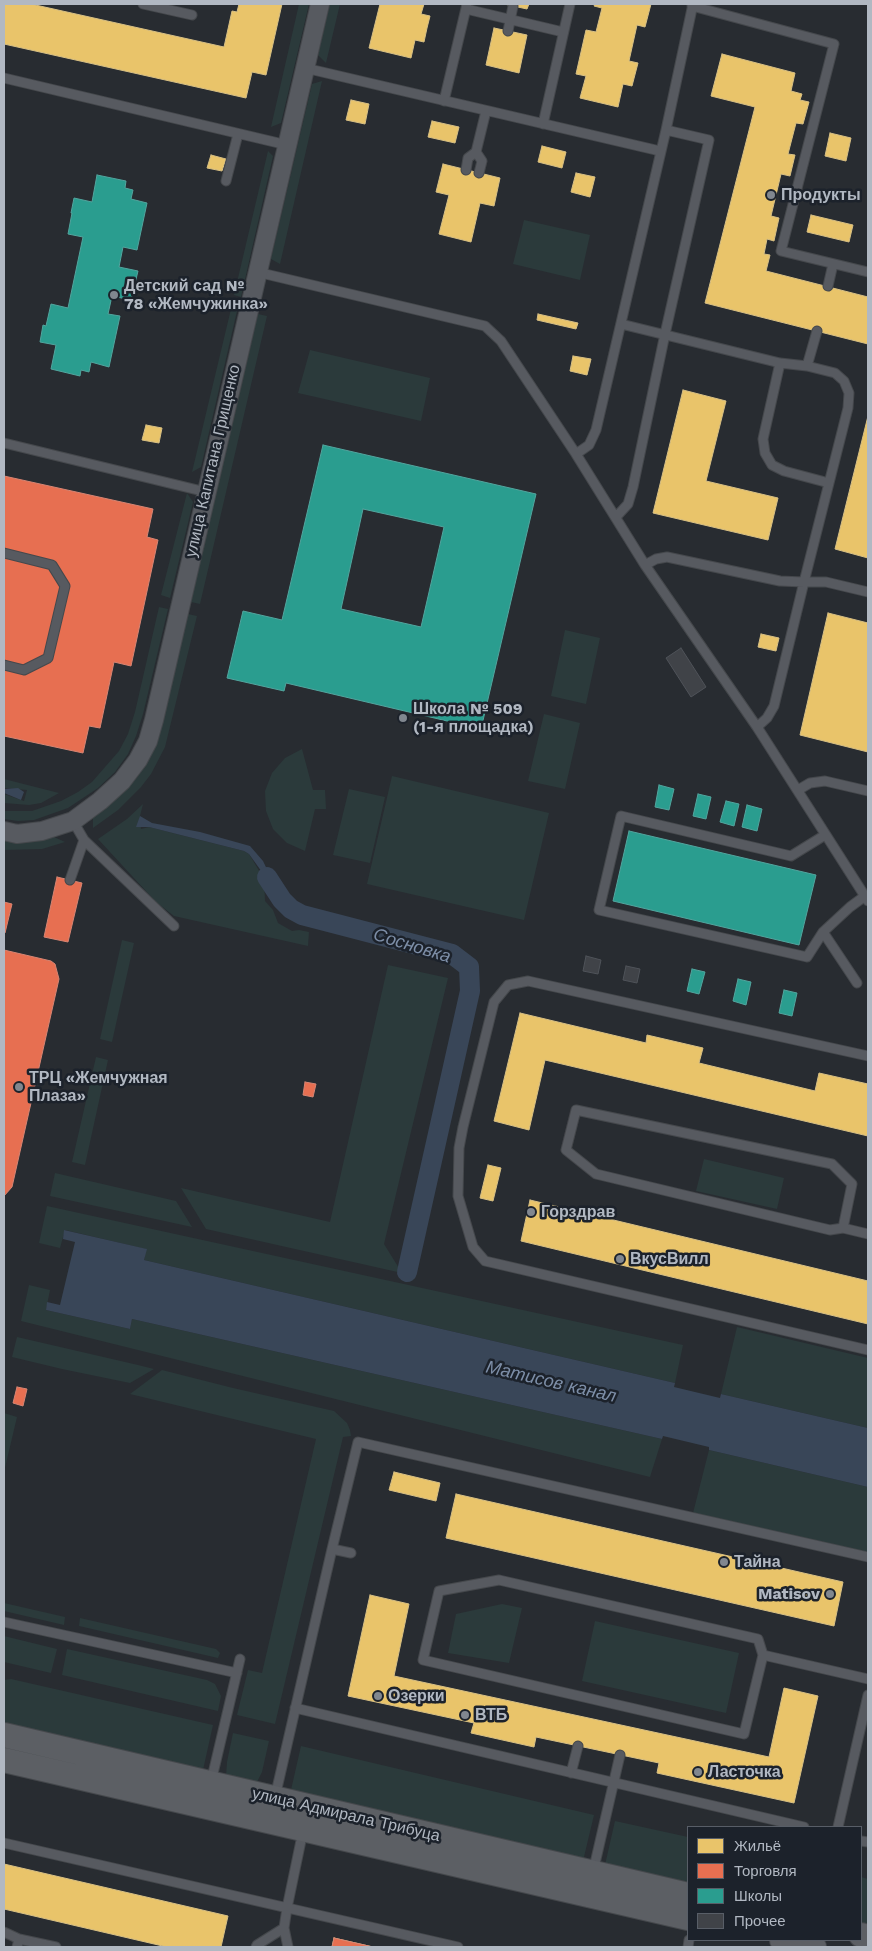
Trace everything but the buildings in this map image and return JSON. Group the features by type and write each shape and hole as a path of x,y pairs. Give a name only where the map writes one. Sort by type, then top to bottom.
{"street":[{"name":"улица Капитана Грищенко","path":"4,832 17,834 42,831 73,821 100,801 122,781 138,760 148,740 320,4"},
{"name":"улица Адмирала Трибуца","path":"4,1736 208,1795 591,1884 687,1918"},
{"name":"улица Адмирала Трибуца","path":"4,1760 208,1795"},
{"name":"улица Адмирала Трибуца","path":"591,1884 687,1895"},
{"path":"786,1941 813,1947"}],"lane":[{"path":"143,4 192,15"},
{"path":"543,124 570,4"},
{"path":"576,454 589,445 596,430 693,5 834,44 781,251 868,272"},
{"path":"508,31 513,6"},
{"path":"444,102 467,7 510,20 563,32"},
{"path":"305,68 660,151"},
{"path":"4,78 287,145"},
{"path":"466,170 468,158 476,152 486,111"},
{"path":"616,517 628,504 633,487 709,140 666,130"},
{"path":"226,181 238,134"},
{"path":"476,152 482,161 479,173"},
{"path":"828,286 833,264"},
{"path":"257,272 485,326 500,341 576,454 645,565 757,726 824,834 867,898 850,907 823,932 807,957 599,910 621,816 791,856 824,834"},
{"path":"621,324 780,363 807,366 835,373 844,381 849,393 848,408 774,706 767,718 757,726"},
{"path":"807,366 817,331"},
{"path":"780,363 763,439 765,453 772,465 784,471 829,483"},
{"path":"4,444 206,492"},
{"path":"4,553 52,565 65,586 48,658 24,670 4,665"},
{"path":"645,565 656,559 667,557 780,581 826,582 868,592"},
{"path":"798,790 810,783 825,782 868,791"},
{"path":"73,821 84,840 174,926"},
{"path":"70,880 84,840"},
{"path":"823,932 857,983"},
{"path":"868,1056 528,981 508,985 494,1002 462,1134 459,1148 458,1196 473,1247 485,1261 868,1350"},
{"path":"843,1228 852,1184 832,1164 576,1110 566,1150 596,1174 830,1230 843,1228 868,1234"},
{"path":"272,1810 358,1442 868,1557"},
{"path":"332,1549 351,1553"},
{"path":"499,1580 758,1639 764,1655 744,1734 423,1660 439,1591 499,1580"},
{"path":"4,1622 237,1673"},
{"path":"764,1655 868,1679"},
{"path":"208,1795 240,1659"},
{"path":"838,1826 868,1695"},
{"path":"295,1708 800,1826"},
{"path":"571,1773 578,1746"},
{"path":"591,1884 620,1755"},
{"path":"288,1947 284,1928 306,1818"},
{"path":"4,1843 458,1947"},
{"path":"256,1947 284,1928"},
{"path":"4,1932 18,1943 56,1947"}],"shaded area":[{"path":"299,4 309,4 281,123 271,127"},
{"path":"330,4 340,4 326,63 318,55"},
{"path":"322,81 280,264 271,259 312,84"},
{"path":"268,151 273,156 241,297 234,295"},
{"path":"524,220 590,235 580,280 513,264"},
{"path":"231,309 237,311 201,467 192,472"},
{"path":"258,314 267,316 200,604 191,602"},
{"path":"310,350 430,378 421,421 298,393"},
{"path":"187,493 193,502 170,598 161,595"},
{"path":"159,607 168,609 143,714 128,754 115,772 98,788 68,808 34,820 18,821 4,819 4,811 32,811 61,801 78,792 92,782 119,751 128,734 135,712"},
{"path":"188,614 197,616 165,747 151,774 141,787 118,810 93,828 93,818 135,780 143,769 156,743 165,713"},
{"path":"565,630 600,638 586,704 551,696"},
{"path":"544,714 580,723 565,789 528,781"},
{"path":"302,749 313,790 325,790 326,809 315,809 305,851 287,843 273,829 266,811 265,791 272,773 285,758"},
{"path":"392,776 549,813 524,920 367,884"},
{"path":"4,779 59,793 41,803 29,805 4,803 4,794 24,801 27,790 4,788"},
{"path":"349,789 385,797 370,863 333,855"},
{"path":"143,804 140,816 141,829 149,827 244,851 249,854 264,879 265,901 273,910 278,923 292,931 309,932 308,946 174,916 156,902 98,839 127,819"},
{"path":"54,837 65,842 42,849 4,850 4,840 41,840"},
{"path":"122,940 134,943 112,1042 100,1039"},
{"path":"388,965 448,978 384,1244 402,1273 206,1229 181,1188 330,1222"},
{"path":"96,1057 108,1060 85,1165 72,1162"},
{"path":"704,1159 784,1178 777,1209 696,1191"},
{"path":"55,1173 176,1201 192,1227 50,1196"},
{"path":"47,1206 683,1345 675,1383 144,1260 146,1249 65,1230 60,1248 39,1243"},
{"path":"29,1285 50,1290 46,1310 130,1329 132,1319 662,1439 650,1477 21,1321"},
{"path":"737,1327 868,1358 868,1428 721,1394"},
{"path":"17,1337 154,1369 130,1383 62,1369 12,1357"},
{"path":"162,1370 334,1411 347,1423 350,1430 351,1436 343,1437 275,1724 237,1715 248,1670 262,1673 316,1439 130,1394"},
{"path":"4,1413 17,1417 4,1472"},
{"path":"709,1450 868,1487 868,1557 692,1517"},
{"path":"4,1603 65,1617 64,1625 4,1611"},
{"path":"502,1604 522,1608 509,1663 448,1653 456,1614"},
{"path":"80,1618 216,1649 220,1653 218,1658 79,1626"},
{"path":"595,1621 739,1653 726,1713 582,1681"},
{"path":"4,1636 57,1649 51,1673 4,1662"},
{"path":"67,1649 207,1680 215,1684 221,1696 218,1711 62,1675"},
{"path":"11,1679 213,1725 203,1770 4,1724 4,1680"},
{"path":"233,1733 269,1741 262,1772 256,1784 226,1777"},
{"path":"301,1746 594,1815 583,1861 291,1790"},
{"path":"615,1821 687,1837 687,1882 605,1865"},
{"path":"862,1877 868,1879 868,1926 862,1925"}],"water":[{"path":"18,788 24,792 21,800 4,793 4,789"},
{"path":"140,816 152,823 200,832 250,846 263,861 282,900 249,854 244,851 149,827 136,827"},
{"name":"Матисов канал","path":"64,1230 147,1249 144,1260 675,1383 674,1387 720,1398 721,1394 868,1428 868,1487 709,1450 709,1447 663,1436 662,1439 132,1319 130,1329 46,1310 47,1302 60,1305 75,1242 63,1239"}],"waterway":[{"name":"Сосновка","path":"267,877 282,900 291,909 302,915 452,954 469,967 470,991 407,1272"}],"place":[{"name":"Продукты","path":"771,195"},
{"name":"Детский сад № 78 «Жемчужинка»","path":"114,295"},
{"name":"Школа № 509 (1-я площадка)","path":"403,718"},
{"name":"ТРЦ «Жемчужная Плаза»","path":"19,1087"},
{"name":"Горздрав","path":"531,1212"},
{"name":"ВкусВилл","path":"620,1259"},
{"name":"Тайна","path":"724,1562"},
{"name":"Matisov","path":"830,1594"},
{"name":"Озерки","path":"378,1696"},
{"name":"ВТБ","path":"465,1715"},
{"name":"Ласточка","path":"698,1772"}]}
